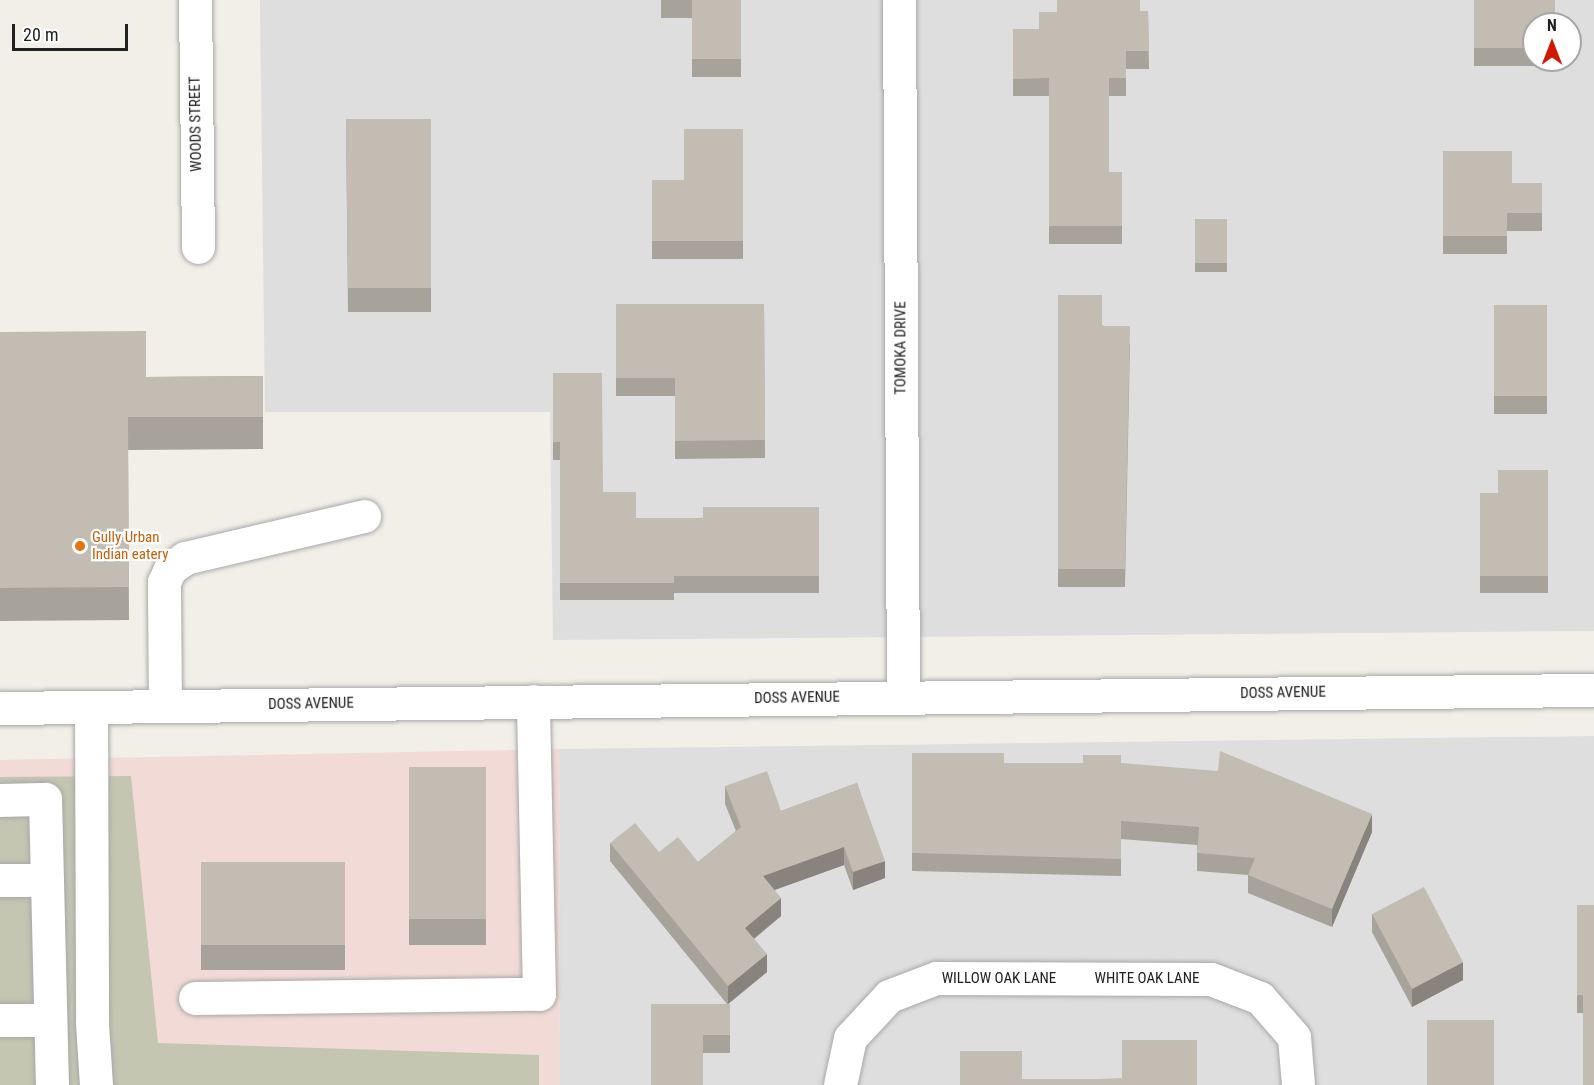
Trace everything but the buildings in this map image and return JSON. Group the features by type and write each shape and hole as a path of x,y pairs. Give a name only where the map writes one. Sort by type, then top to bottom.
{"street":[{"name":"WOODS STREET","path":"195,0 198,247"},
{"name":"TOMOKA DRIVE","path":"899,0 903,697"},
{"path":"165,706 164,582 170,569 185,558 364,516"},
{"name":"DOSS AVENUE","path":"0,708 1594,690"},
{"path":"195,998 539,994 534,701"},
{"path":"91,707 92,1023 96,1085"},
{"path":"0,800 45,800 51,1085"},
{"path":"0,880 47,880"},
{"name":"WILLOW OAK LANE","path":"840,1085 850,1038 889,996 936,978 1075,979"},
{"name":"WHITE OAK LANE","path":"1075,979 1211,979 1260,998 1294,1037 1298,1085"},
{"path":"0,1020 50,1020"}],"shaded area":[{"path":"260,0 1594,0 1594,631 553,640 550,412 265,412"},
{"path":"1594,736 1594,1085 560,1085 559,749"},
{"path":"559,749 560,1085 0,1085 0,760"},
{"path":"131,776 158,1043 539,1055 539,1085 0,1085 0,777"}],"place":[{"name":"Gully Urban Indian eatery","path":"80,546"}]}
